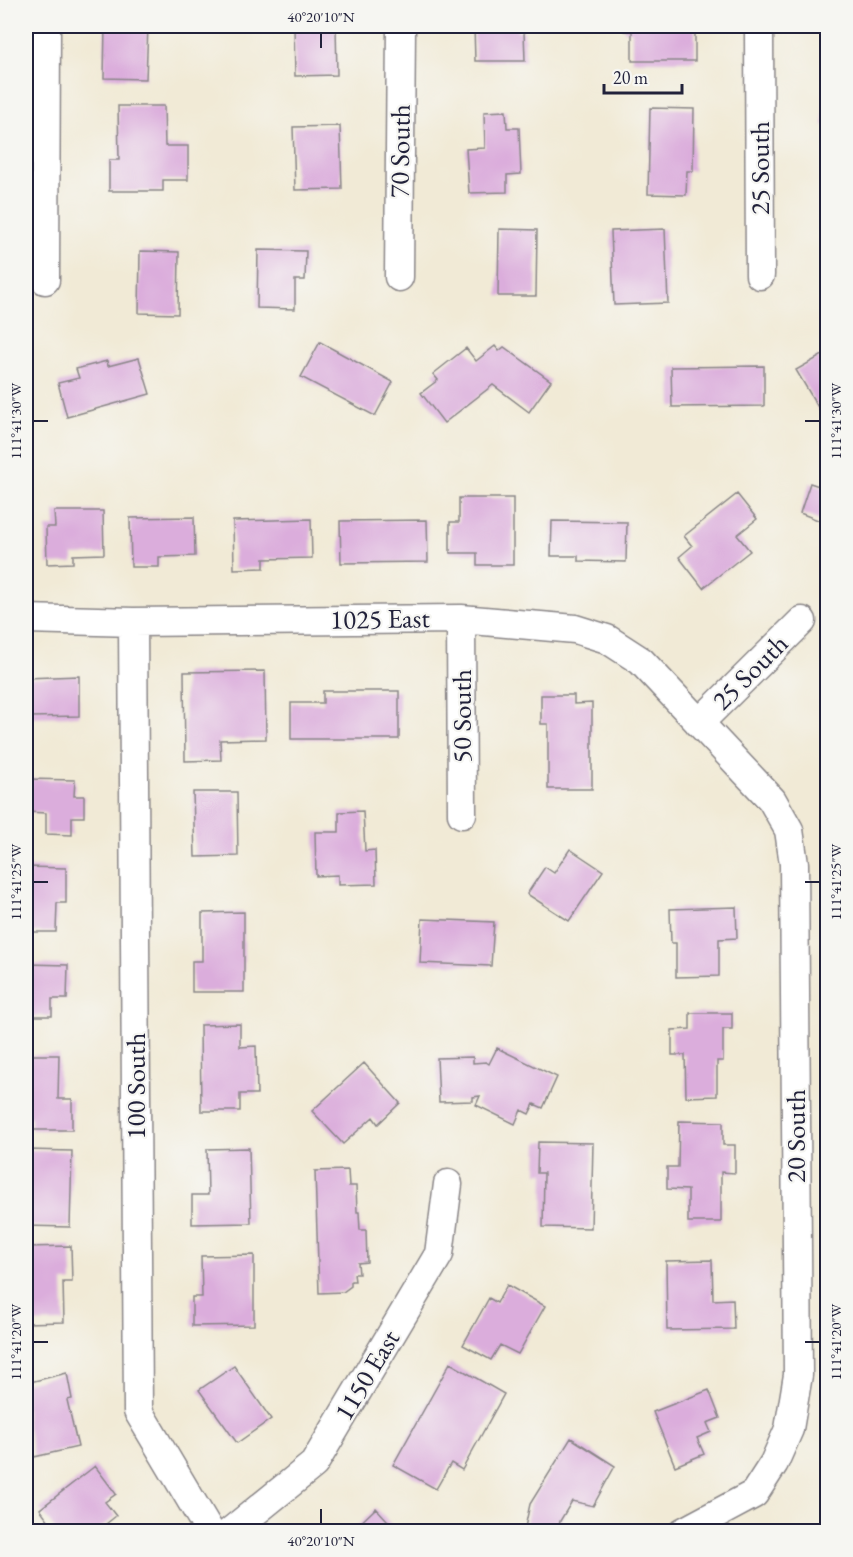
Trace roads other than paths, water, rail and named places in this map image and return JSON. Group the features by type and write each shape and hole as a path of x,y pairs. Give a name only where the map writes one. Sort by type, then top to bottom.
{"street":[{"path":"45,280 46,26"},
{"name":"70 South","path":"399,277 402,26"},
{"name":"25 South","path":"759,26 760,275"},
{"name":"1025 East","path":"26,619 133,622 461,619 575,628 607,639 641,661 699,723"},
{"name":"50 South","path":"461,619 462,814"},
{"name":"25 South","path":"699,723 802,621"},
{"name":"100 South","path":"133,622 138,1411 210,1532"},
{"name":"20 South","path":"683,1532 754,1494 774,1462 789,1429 798,1375 794,864 789,830 772,800 699,723"},
{"name":"1150 East","path":"230,1532 314,1464 440,1254 448,1184"}]}
